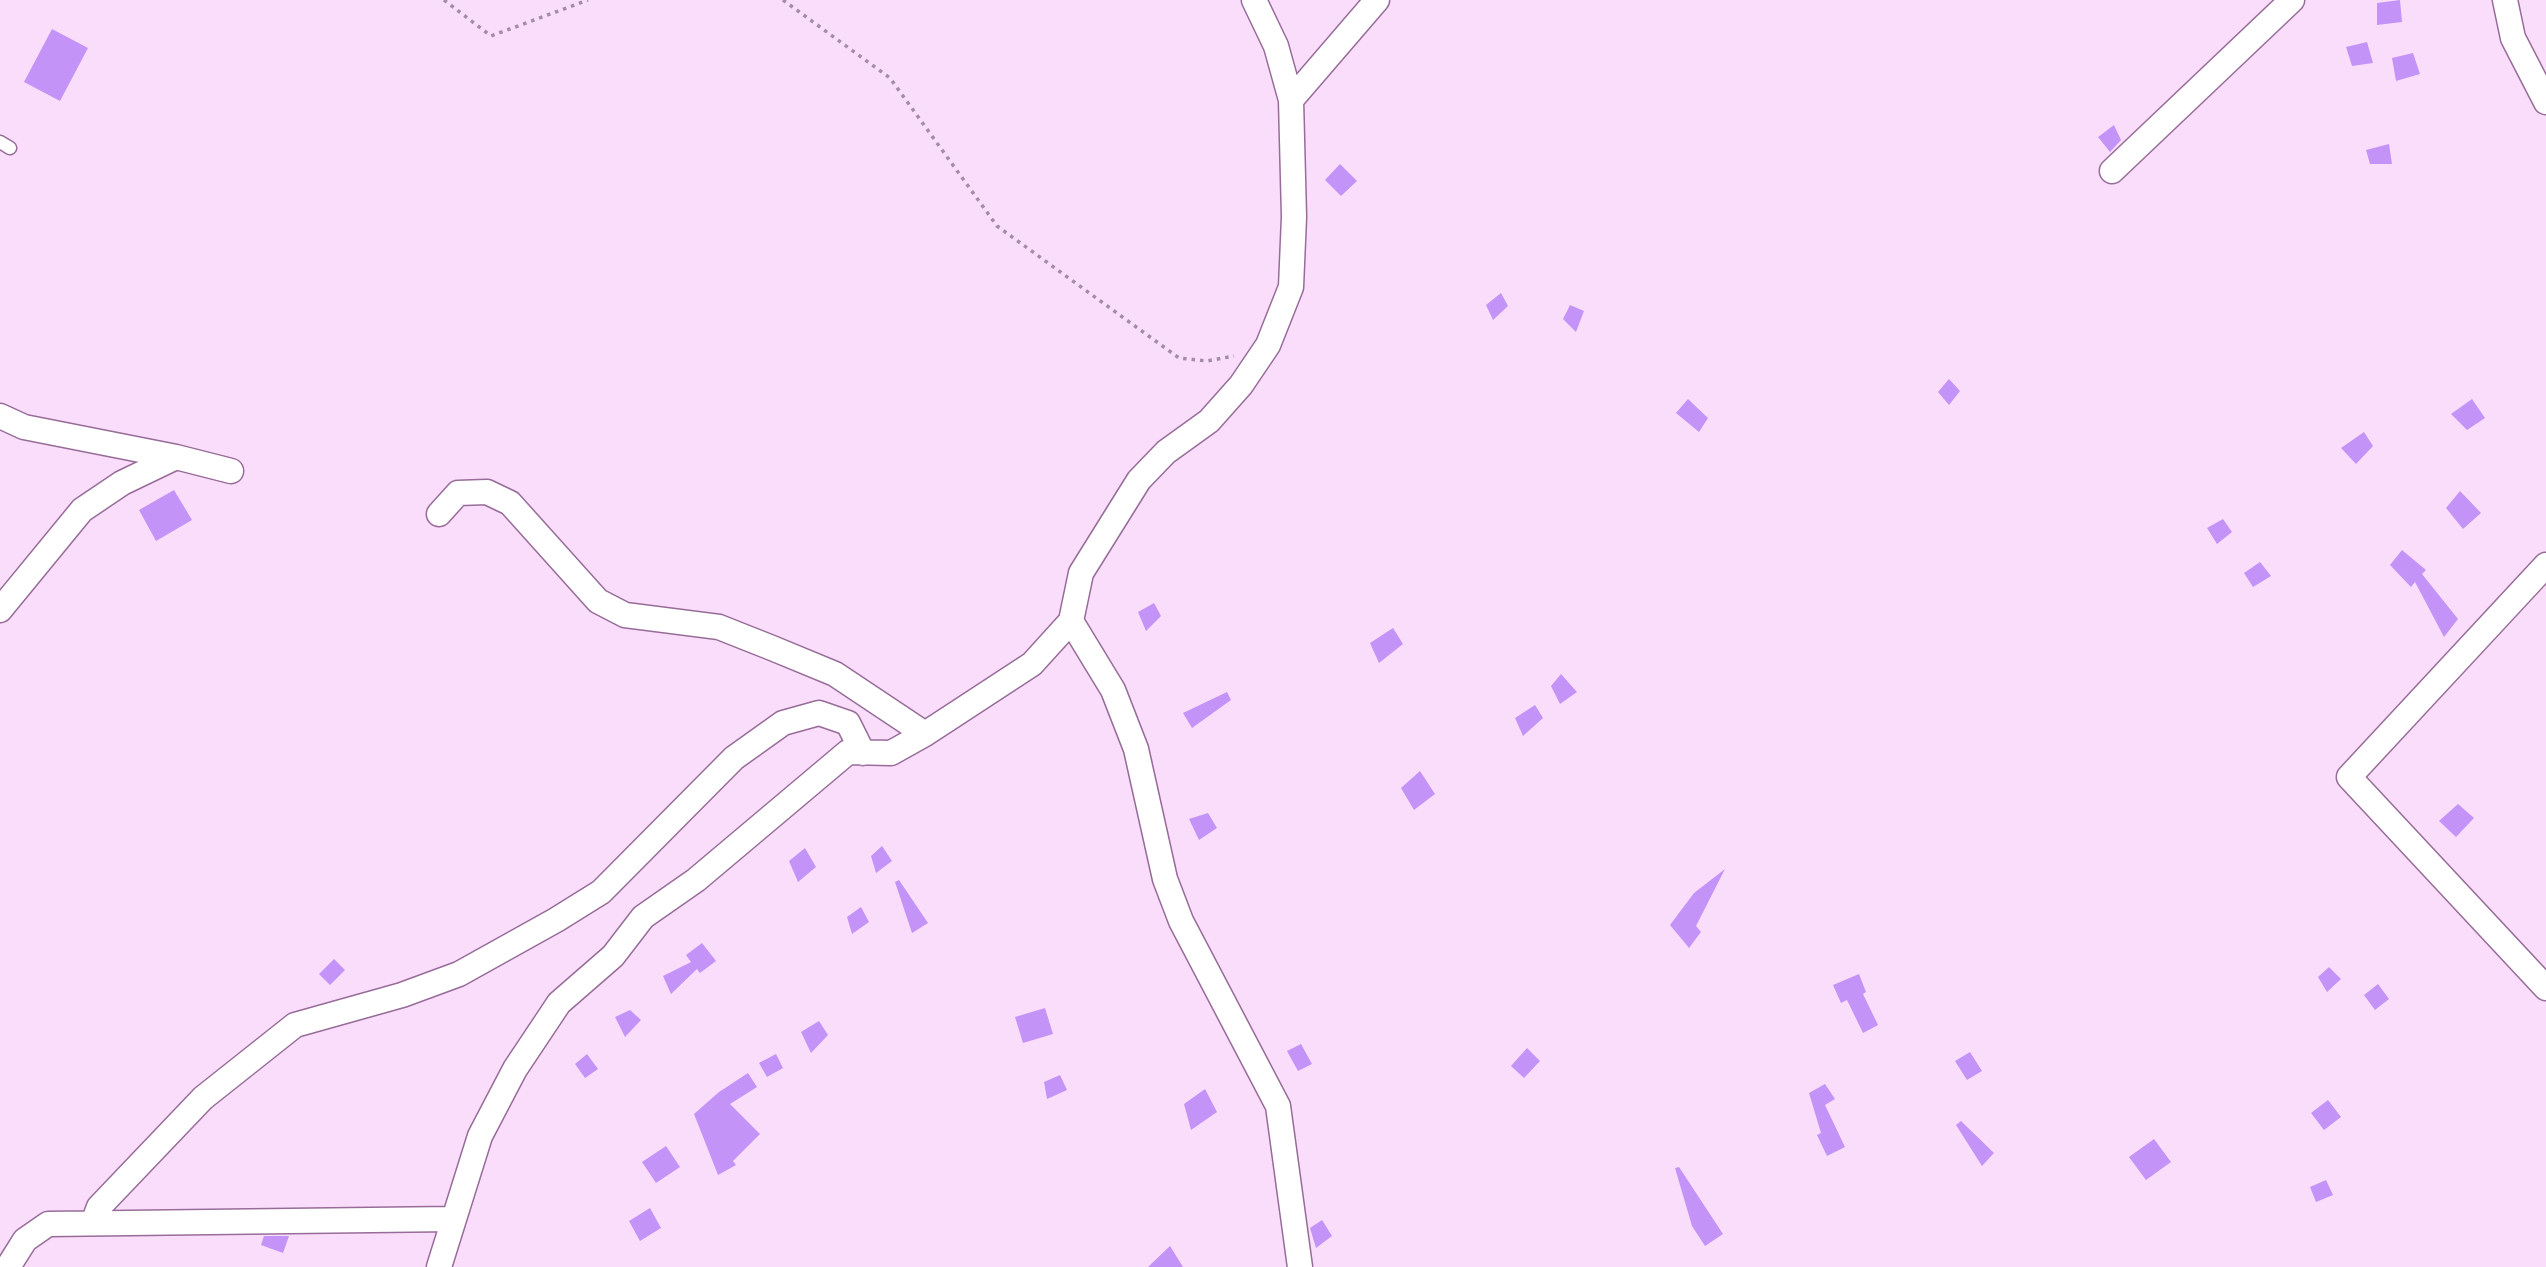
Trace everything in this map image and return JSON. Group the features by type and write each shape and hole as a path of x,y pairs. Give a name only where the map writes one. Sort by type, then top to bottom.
{"street":[{"path":"439,1267 480,1136 515,1069 559,1003 613,956 643,918 696,880 848,752 891,753 1032,664 1071,621 1081,573 1139,480 1166,452 1209,421 1241,385 1268,345 1291,287 1294,217 1291,100 1276,46 1254,0"},
{"path":"1291,100 1377,0"},
{"path":"2112,171 2292,0"},
{"path":"2505,0 2513,38 2546,102"},
{"path":"0,416 24,427 176,457 231,471"},
{"path":"0,610 82,510 122,483 176,457"},
{"path":"439,514 458,493 487,492 510,503 598,601 625,615 719,627 785,653 835,674 925,734"},
{"path":"2546,565 2349,777 2546,988"},
{"path":"1071,621 1113,690 1136,749 1165,879 1181,921 1278,1106 1300,1267"},
{"path":"93,1223 99,1207 203,1098 295,1025 402,995 459,974 556,920 601,892 734,758 783,723 819,713 848,723 863,752"},
{"path":"8,1267 25,1240 48,1224 452,1219"}],"path":[{"path":"444,0 491,36 588,0"},
{"path":"783,0 890,78 997,226 1179,358 1207,361 1236,356"}],"building":[{"path":"2400,0 2402,22 2377,25 2377,3"},
{"path":"52,29 88,48 60,101 24,82"},
{"path":"2367,42 2373,63 2352,66 2346,47"},
{"path":"2413,53 2420,74 2396,81 2392,58"},
{"path":"2114,125 2121,140 2110,152 2098,137"},
{"path":"2389,144 2392,164 2370,164 2366,150"},
{"path":"1340,164 1357,181 1341,196 1325,180"},
{"path":"1501,293 1508,306 1493,320 1486,305"},
{"path":"1570,305 1584,311 1576,332 1563,319"},
{"path":"1949,379 1960,391 1949,405 1938,392"},
{"path":"1688,399 1708,418 1699,432 1676,413"},
{"path":"2472,399 2485,418 2467,430 2451,414"},
{"path":"2364,432 2373,446 2356,464 2341,448"},
{"path":"174,490 192,520 156,541 139,510"},
{"path":"2460,491 2481,513 2463,529 2446,508"},
{"path":"2223,519 2232,532 2217,544 2207,528"},
{"path":"2402,550 2426,570 2422,574 2458,619 2444,637 2415,582 2411,587 2390,565"},
{"path":"2260,562 2271,576 2253,587 2244,573"},
{"path":"1154,603 1161,616 1146,631 1138,612"},
{"path":"1393,628 1403,644 1379,663 1370,643"},
{"path":"1561,674 1577,692 1560,704 1551,686"},
{"path":"1227,692 1231,700 1192,728 1183,713"},
{"path":"1535,705 1543,718 1523,736 1515,718"},
{"path":"1420,771 1435,794 1414,810 1401,788"},
{"path":"2458,804 2474,818 2456,837 2439,821"},
{"path":"1208,813 1217,828 1199,840 1189,819"},
{"path":"882,846 892,861 876,873 871,856"},
{"path":"805,848 816,867 798,882 789,861"},
{"path":"1725,869 1696,926 1701,932 1689,948 1670,925 1694,893"},
{"path":"899,880 928,923 912,933 895,882"},
{"path":"861,907 869,922 852,934 847,917"},
{"path":"702,943 716,961 700,973 697,969 671,994 663,976 691,962 686,955"},
{"path":"334,959 345,970 330,985 319,974"},
{"path":"2329,967 2341,979 2327,992 2318,977"},
{"path":"1859,974 1866,992 1863,994 1878,1025 1863,1033 1847,1000 1841,1003 1833,985"},
{"path":"2378,984 2389,999 2375,1010 2364,995"},
{"path":"1045,1008 1053,1034 1023,1043 1015,1017"},
{"path":"630,1010 641,1020 625,1037 615,1017"},
{"path":"819,1021 828,1035 811,1053 801,1032"},
{"path":"1301,1044 1312,1064 1298,1071 1287,1051"},
{"path":"1527,1048 1540,1061 1524,1078 1511,1066"},
{"path":"1970,1052 1982,1071 1967,1080 1955,1061"},
{"path":"587,1054 598,1069 585,1078 575,1064"},
{"path":"776,1054 783,1068 767,1077 759,1063"},
{"path":"748,1073 757,1087 730,1104 760,1134 733,1161 736,1165 718,1175 694,1114 719,1092"},
{"path":"1060,1075 1067,1090 1047,1099 1044,1082"},
{"path":"1825,1084 1835,1099 1825,1105 1845,1147 1827,1156 1817,1135 1821,1133 1809,1093"},
{"path":"1205,1089 1217,1112 1191,1130 1184,1104"},
{"path":"2328,1100 2341,1117 2324,1130 2311,1113"},
{"path":"1961,1121 1994,1153 1982,1166 1956,1125"},
{"path":"2154,1139 2171,1162 2146,1180 2129,1157"},
{"path":"666,1146 680,1167 656,1183 642,1162"},
{"path":"1679,1167 1723,1234 1705,1246 1692,1226 1675,1168"},
{"path":"2326,1180 2333,1195 2316,1202 2310,1187"},
{"path":"650,1208 661,1228 640,1241 629,1221"},
{"path":"1322,1220 1332,1236 1316,1248 1310,1228"},
{"path":"264,1236 289,1236 283,1253 261,1245"},
{"path":"1170,1246 1183,1267 1148,1267"}]}
